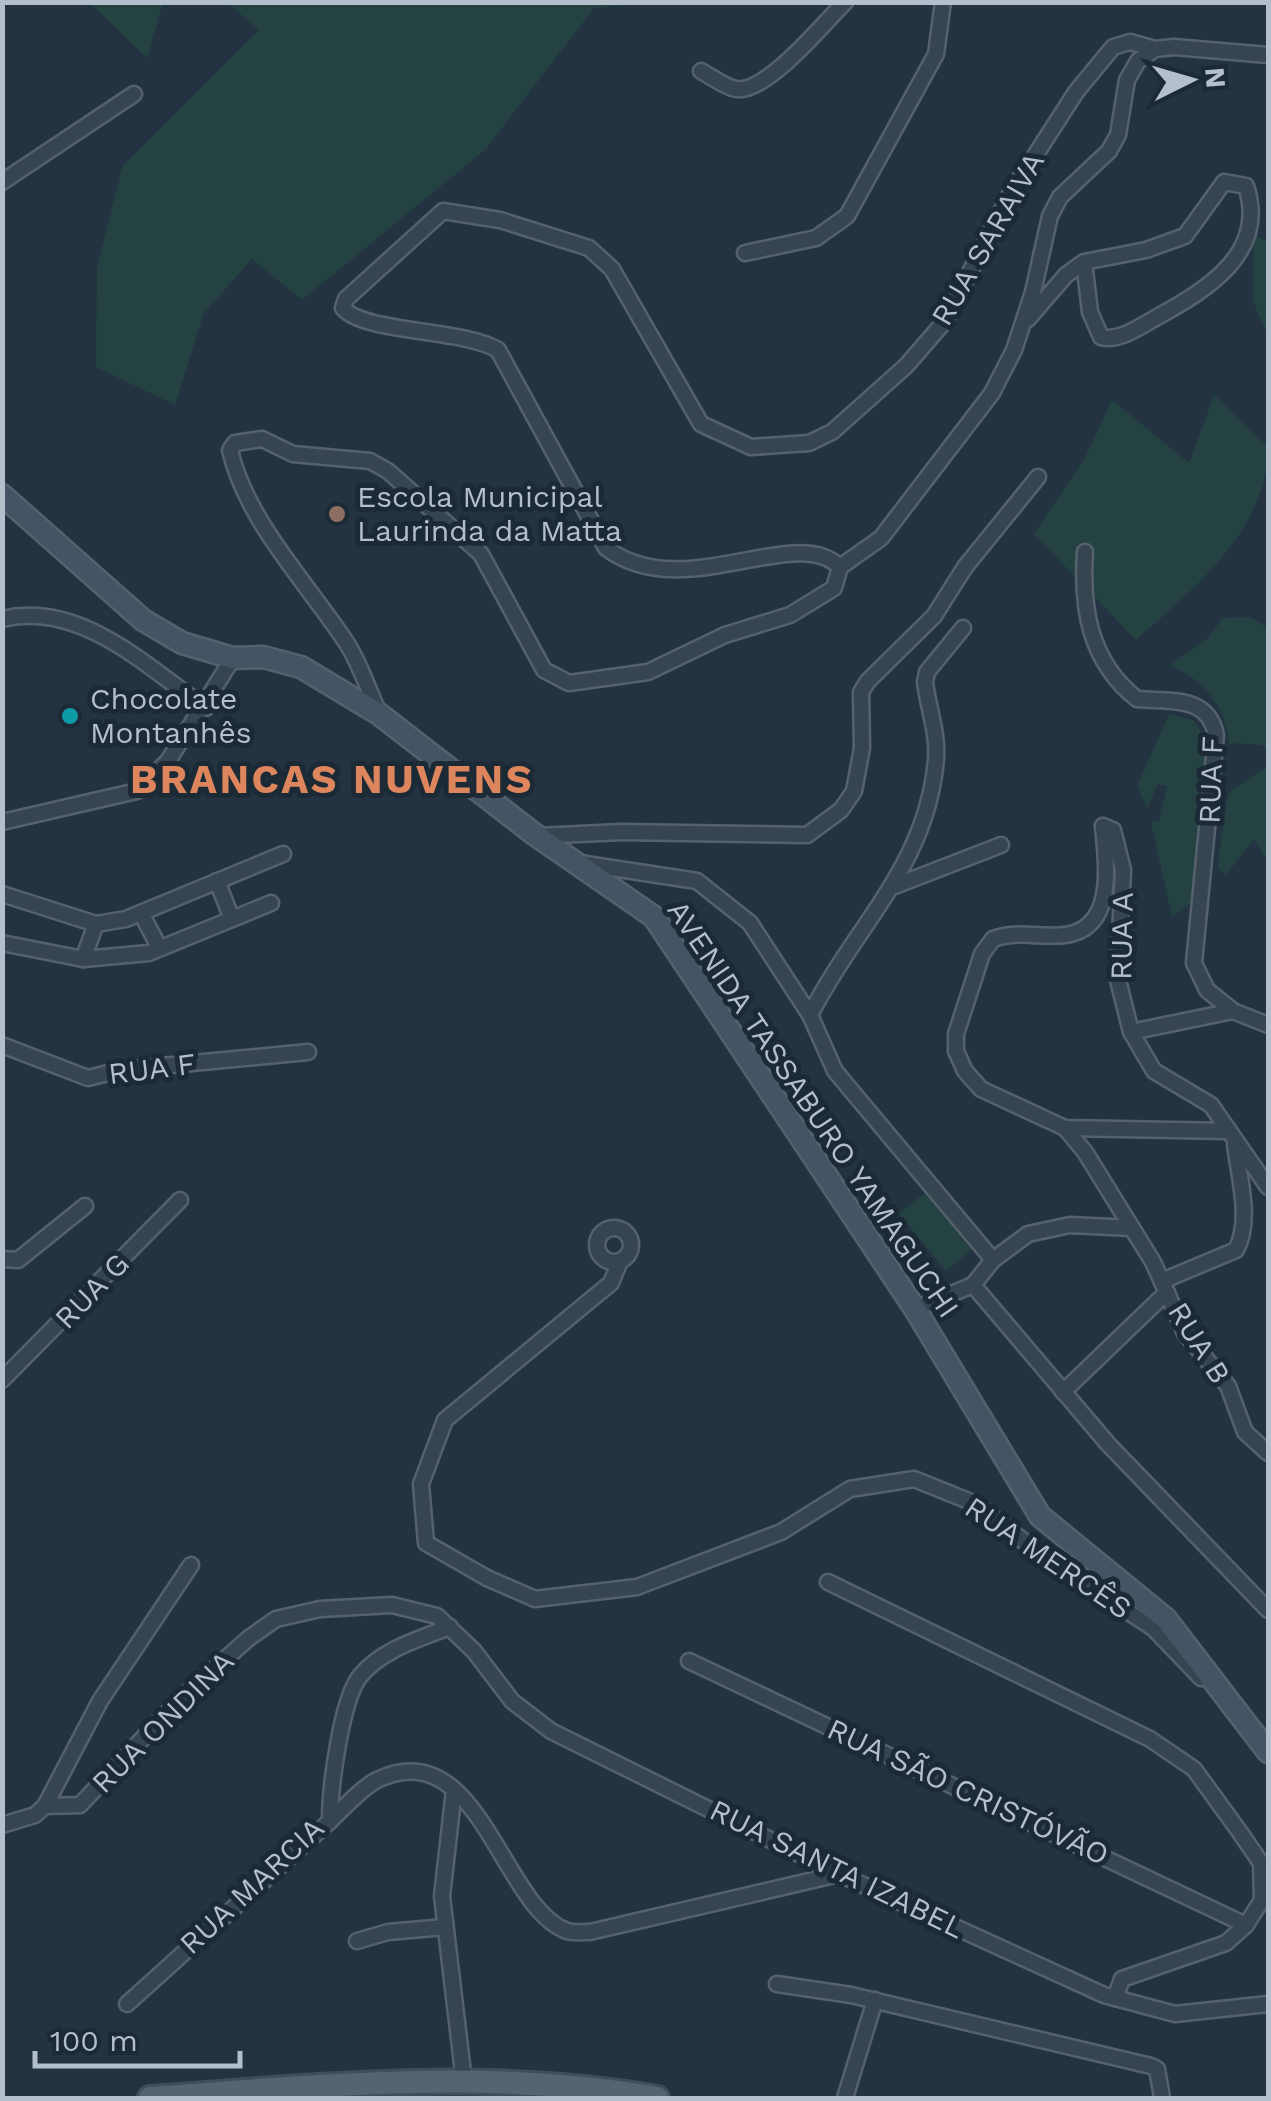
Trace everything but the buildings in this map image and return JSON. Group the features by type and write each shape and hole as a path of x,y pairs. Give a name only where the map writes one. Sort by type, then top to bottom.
{"main road":[{"path":"150,2098 464,2080 552,2083 657,2098"}],"street":[{"path":"701,71 736,89 752,88 780,67 845,2"},
{"path":"745,253 816,238 847,216 936,54 944,2"},
{"name":"RUA SARAIVA","path":"840,567 818,552 797,551 688,572 657,569 617,556 606,548 498,350 472,340 368,321 343,308 346,299 433,216 456,210 500,220 589,248 600,256 612,269 701,424 717,436 752,448 809,443 832,432 892,380 946,320 1009,196 1076,92 1114,47 1130,42 1156,49"},
{"path":"379,714 350,647 263,521 234,467 230,450 236,443 262,439 293,454 370,461 388,471 481,554 544,670 568,683 648,672 725,635 790,615 834,588 840,567 881,538 937,471 992,393 1022,325 1050,216 1060,197 1109,151 1118,136 1128,80 1138,61 1156,49 1268,55"},
{"path":"2,182 134,94"},
{"path":"1022,325 1056,285 1084,262 1185,236 1224,182 1246,186 1250,226 1238,257 1195,298 1118,337 1101,337 1095,327 1084,262"},
{"path":"537,836 620,832 807,836 842,810 854,791 862,748 859,712 868,680 934,616 965,568 1038,477"},
{"name":"AVENIDA TASSABURO YAMAGUCHI","path":"2,495 143,620 182,643 233,658 262,657 301,668 379,714 537,836 654,917 916,1309 1040,1516 1166,1619 1226,1692 1268,1752"},
{"name":"RUA F","path":"1085,552 1085,614 1106,667 1137,699 1185,702 1202,707 1212,719 1216,735 1209,843 1194,963 1208,990 1233,1011 1268,1025"},
{"path":"2,619 19,615 95,630 206,708"},
{"path":"810,1014 837,961 894,886 930,797 936,757 925,682 928,672 963,628"},
{"path":"2,822 137,791 168,762 206,708 233,658"},
{"name":"RUA A","path":"1066,1128 981,1089 964,1071 956,1051 956,1034 982,954 993,939 1066,935 1081,929 1098,913 1110,872 1103,826 1113,830 1121,855 1118,980 1131,1032 1154,1071 1211,1105 1235,1145 1268,1187"},
{"path":"894,886 1001,845"},
{"path":"2,894 96,924 141,912 282,854"},
{"path":"573,862 697,881 750,923 810,1014 835,1071 993,1260"},
{"path":"217,881 232,919"},
{"path":"2,943 83,959 149,954 272,903"},
{"path":"141,912 159,947"},
{"path":"83,959 96,924"},
{"path":"1131,1032 1233,1011"},
{"name":"RUA F","path":"2,1046 88,1078 120,1070 308,1052"},
{"path":"1066,1128 1226,1131"},
{"name":"RUA B","path":"1066,1128 1132,1228 1185,1333 1228,1386 1244,1432 1268,1453"},
{"path":"1064,1392 1164,1286 1236,1250 1242,1238 1243,1215 1235,1145"},
{"name":"RUA G","path":"2,1380 180,1200"},
{"path":"2,1258 18,1260 85,1206"},
{"path":"916,1309 974,1285 993,1260 1028,1234 1049,1227 1132,1228"},
{"name":"RUA MERCÊS","path":"620,1261 610,1282 445,1420 421,1484 426,1543 487,1578 535,1598 637,1587 780,1532 850,1490 914,1479 976,1504 1039,1553 1152,1628 1250,1730"},
{"path":"974,1285 1064,1392 1268,1610"},
{"name":"RUA ONDINA","path":"2,1825 35,1815 45,1806 100,1701 191,1565"},
{"path":"828,1582 1150,1739 1194,1769 1262,1863 1262,1900 1246,1924 1226,1943 1122,1979 1115,1998"},
{"name":"RUA ONDINA","path":"45,1806 80,1805 180,1699 276,1619 320,1609 392,1605 437,1616 450,1627"},
{"name":"RUA MARCIA","path":"126,2004 330,1820 338,1744 359,1677 393,1649 450,1627"},
{"name":"RUA SANTA IZABEL","path":"450,1627 512,1701 551,1731 839,1874 1115,1998 1175,2014 1268,2004"},
{"name":"RUA SÃO CRISTÓVÃO","path":"689,1660 1246,1924"},
{"path":"330,1820 374,1782 401,1772 440,1778 454,1790 540,1907 566,1931 590,1932 839,1874"},
{"path":"454,1790 442,1896 464,2080"},
{"path":"358,1940 388,1932 445,1927"},
{"path":"777,1984 875,2000 1150,2066 1157,2069 1162,2098"},
{"path":"845,2098 875,2000"}],"green space":[{"path":"90,3 163,3 147,58"},
{"path":"228,3 648,3 594,8 485,150 302,300 252,259 204,313 175,405 96,367 97,268 122,167 259,30"},
{"path":"1254,234 1268,243 1268,337 1253,301"},
{"path":"1214,395 1268,447 1265,477 1255,505 1223,556 1136,640 1034,534 1085,458 1112,400 1189,463"},
{"path":"1250,617 1268,628 1268,754 1264,745 1229,743 1223,716 1211,695 1170,665 1209,637 1223,618"},
{"path":"1169,714 1193,720 1208,742 1208,891 1172,917 1151,822 1159,821 1167,786 1157,785 1147,809 1137,786"},
{"path":"1268,766 1268,862 1254,839 1226,875 1217,868 1227,800 1232,790"},
{"path":"925,1193 972,1250 946,1271 899,1214"}],"place":[{"name":"Escola Municipal Laurinda da Matta","path":"337,514"},
{"name":"Chocolate Montanhês","path":"70,716"}],"district":[{"name":"BRANCAS NUVENS","path":"332,779"}]}
